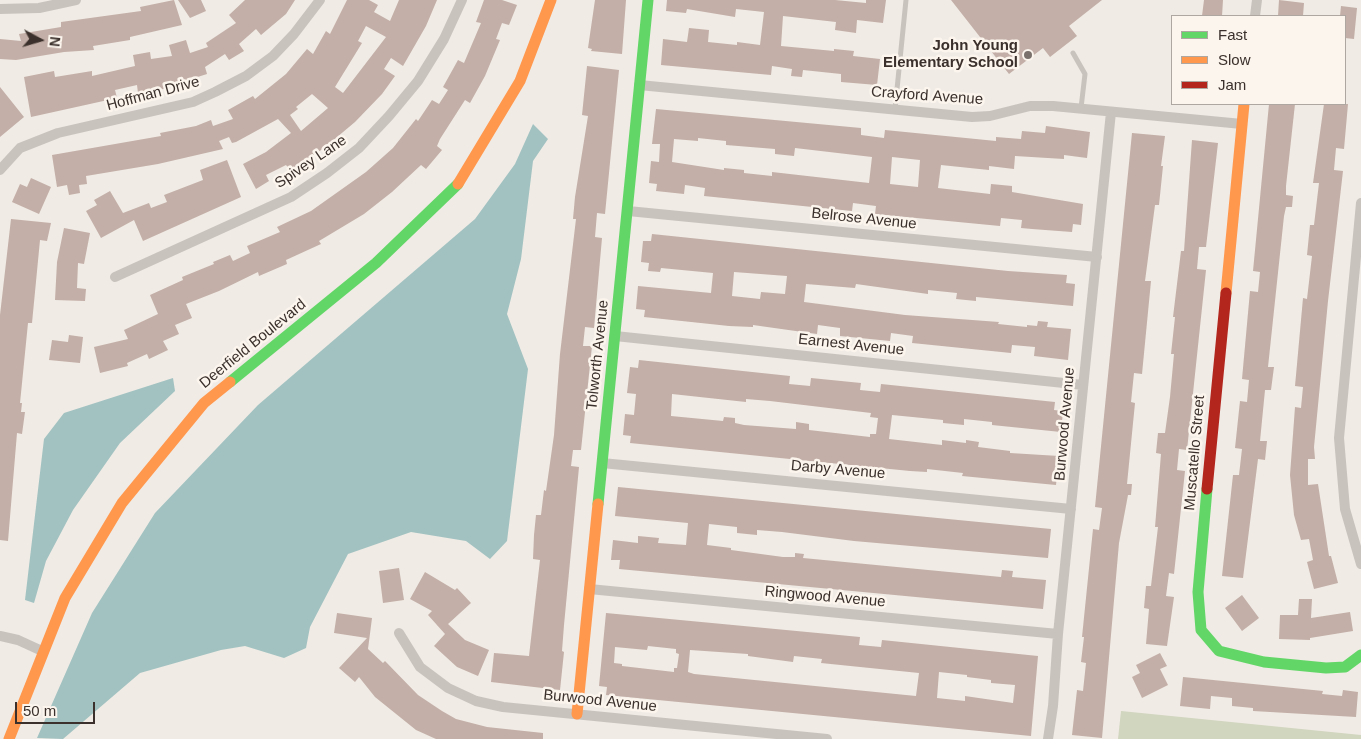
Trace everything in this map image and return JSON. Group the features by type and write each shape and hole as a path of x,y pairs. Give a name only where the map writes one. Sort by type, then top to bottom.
{"street":[{"path":"0,9 39,8 76,0"},
{"name":"Hoffman Drive","path":"0,170 20,148 58,133 193,102 246,76 273,56 294,34 320,0"},
{"name":"Spivey Lane","path":"115,277 291,197 327,173 359,148 390,116 418,81 444,39 462,0"},
{"name":"Deerfield Boulevard","path":"9,739 42,651 65,598 122,503 204,403 376,263 462,180 520,81 551,0"},
{"name":"Tolworth Avenue","path":"577,714 648,0"},
{"path":"1255,15 1257,0"},
{"name":"Crayford Avenue","path":"639,85 972,117 990,116 1030,106 1242,124"},
{"name":"Muscatello Street","path":"1244,105 1198,592 1201,630 1219,651 1264,662 1326,668 1345,666 1361,655"},
{"name":"Burwood Avenue","path":"1048,739 1053,706 1058,634 1111,112"},
{"path":"1361,203 1339,438 1345,509 1361,564"},
{"name":"Belrose Avenue","path":"628,211 1097,257"},
{"name":"Earnest Avenue","path":"615,336 1083,384"},
{"name":"Darby Avenue","path":"602,464 1072,509"},
{"name":"Ringwood Avenue","path":"589,589 1058,634"},
{"name":"Burwood Avenue","path":"399,633 420,666 448,688 476,701 503,707 827,739"},
{"path":"0,636 18,640 42,651"}],"lane":[{"path":"895,110 906,0"},
{"path":"1073,53 1085,74 1081,109"}],"green space":[{"path":"1121,711 1361,735 1361,739 1118,739"}],"water":[{"path":"533,124 548,139 533,161 521,259 507,314 528,369 507,541 490,559 466,541 411,532 348,554 310,627 306,648 284,658 245,646 221,650 140,673 63,739 37,738 92,613 155,513 258,405 475,219 515,164"},
{"path":"173,378 175,391 120,443 73,510 46,561 34,603 25,600 44,439 64,413"}],"building":[{"path":"174,0 182,25 130,37 130,40 93,46 94,50 64,52 16,60 0,59 0,39 21,41 19,34 61,27 61,22 141,11 140,7"},
{"path":"178,0 201,0 206,11 190,18"},
{"path":"245,0 295,0 286,14 261,35 256,29 239,44 244,51 229,60 225,54 205,67 207,74 169,86 170,88 138,93 137,85 115,90 117,98 31,117 24,77 54,71 55,77 92,71 92,76 135,66 133,55 150,52 151,59 172,56 169,45 186,40 190,53 208,47 206,43 236,23 229,15"},
{"path":"347,0 369,0 378,5 374,12 390,21 399,0 437,0 426,26 403,66 391,58 384,69 395,76 382,94 355,122 324,148 291,171 286,165 266,175 269,181 256,189 243,164 266,152 291,133 278,119 236,142 232,143 229,137 219,141 223,149 158,164 86,176 87,184 79,185 80,193 69,195 67,185 57,187 52,155 161,136 160,133 196,126 211,120 213,126 233,119 228,110 253,96 255,99 286,74 307,49 313,54 326,31 330,34","holes":["366,26 386,37 343,93 335,87 362,43 358,41","312,94 328,108 301,131 290,115 298,109 296,107"]},
{"path":"484,0 502,0 517,5 509,25 502,23 496,39 500,40 485,76 470,103 465,100 440,139 437,146 442,150 426,169 421,165 392,192 364,214 319,241 321,244 286,260 287,264 259,276 258,272 219,291 186,304 192,318 175,325 179,334 163,341 168,350 149,359 147,354 127,363 128,366 100,373 94,347 128,339 124,330 158,314 150,295 183,280 182,277 214,264 213,262 230,255 233,261 250,253 247,246 280,232 277,227 311,211 366,172 393,148 416,119 418,121 432,100 439,104 448,90 443,87 458,60 464,63 481,23 476,22"},
{"path":"595,0 626,0 622,54 591,51 592,49 588,48"},
{"path":"667,0 835,0 866,3 866,0 886,0 883,23 857,20 856,33 835,30 836,22 783,16 781,46 854,51 853,56 880,59 877,85 841,82 841,74 803,70 802,77 791,76 792,69 772,66 771,75 661,65 663,39 687,42 689,28 709,30 708,42 737,45 737,42 760,45 764,12 736,9 735,17 687,9 686,13 666,11"},
{"path":"951,0 1102,0 1069,26 1077,36 1050,57 1043,48 1009,74"},
{"path":"1204,0 1223,0 1222,15 1202,15"},
{"path":"1279,0 1304,3 1303,15 1278,15"},
{"path":"1341,6 1357,8 1354,39 1346,38 1346,15 1340,15"},
{"path":"587,66 619,70 605,214 597,213 595,237 602,238 594,328 585,327 583,346 592,346 581,450 573,450 571,466 579,467 564,625 562,651 564,652 560,690 491,682 494,653 529,656 540,560 533,559 534,535 536,515 541,515 544,490 546,491 554,435 560,354 576,219 573,219 575,197 588,116 582,115"},
{"path":"0,87 24,117 0,137"},
{"path":"1348,104 1344,149 1336,148 1334,170 1343,171 1328,301 1314,447 1315,459 1308,459 1308,485 1318,484 1329,556 1331,556 1338,583 1314,589 1307,562 1313,560 1309,539 1301,540 1294,515 1290,475 1295,407 1301,408 1303,387 1295,386 1303,298 1307,299 1312,256 1307,255 1310,225 1314,225 1319,183 1313,183 1324,105"},
{"path":"1269,105 1295,105 1286,186 1286,195 1293,196 1292,207 1286,207 1284,216 1268,367 1274,367 1271,390 1265,390 1260,441 1267,441 1265,460 1258,459 1243,578 1222,576 1233,475 1239,475 1242,449 1235,448 1240,401 1247,402 1249,380 1242,379 1250,291 1258,292 1260,272 1253,271"},
{"path":"656,109 861,128 861,135 884,138 885,130 996,141 996,137 1021,139 1022,131 1045,133 1046,126 1090,132 1087,158 1064,155 1064,159 1015,156 1014,169 989,166 989,170 941,165 938,188 990,194 991,184 1012,186 1012,192 1083,204 1081,225 1073,224 1072,232 1021,228 1022,220 1001,218 1000,226 875,214 876,206 853,203 852,211 704,196 705,188 685,185 684,194 656,191 657,184 649,183 651,161 659,162 660,144 652,144","holes":["698,138 726,141 726,145 775,149 775,154 794,156 795,148 872,157 869,183 772,172 772,176 744,173 744,170 724,168 724,170 672,162 674,139 698,141","892,157 920,160 918,187 890,184"]},
{"path":"1132,133 1165,136 1159,205 1155,205 1145,281 1151,281 1142,374 1134,373 1131,402 1135,403 1127,484 1132,484 1131,495 1128,495 1119,543 1102,738 1072,735 1077,690 1083,691 1086,663 1081,662 1084,637 1082,637 1093,529 1099,530 1102,508 1095,507"},
{"path":"1192,140 1218,143 1206,247 1199,247 1197,269 1206,270 1187,450 1179,449 1177,470 1185,471 1174,574 1169,573 1166,596 1174,597 1167,646 1146,644 1149,609 1144,608 1146,586 1151,586 1158,527 1155,527 1161,454 1156,453 1158,433 1165,433 1170,397 1174,354 1171,354 1175,317 1173,317 1181,251 1184,251"},
{"path":"227,160 241,197 143,241 134,220 101,238 86,211 97,205 94,200 110,191 123,213 149,203 151,208 167,202 164,195 203,180 200,170"},
{"path":"31,178 51,187 39,214 12,202 20,184 27,187"},
{"path":"11,219 51,223 47,241 40,240 32,323 28,323 20,403 22,403 21,412 25,412 22,434 17,433 8,541 0,540 0,315"},
{"path":"64,228 90,233 84,264 78,263 77,288 86,289 85,301 55,300 57,262"},
{"path":"652,234 1008,271 1067,275 1066,283 1075,284 1073,306 976,297 976,301 956,299 957,293 928,290 928,294 856,284 855,288 806,284 804,302 905,315 999,322 998,324 1027,327 1027,325 1037,326 1038,321 1048,322 1047,327 1071,329 1068,360 1034,356 1035,347 1012,345 1011,353 912,343 913,336 891,333 890,341 840,336 840,328 818,325 817,334 753,325 753,327 729,326 644,317 645,310 636,309 638,286 711,293 713,273 661,268 660,272 648,271 649,263 641,262 643,241 651,241","holes":["734,272 787,276 785,294 761,292 760,299 732,296"]},
{"path":"69,335 83,337 80,363 49,360 52,340 68,342"},
{"path":"639,360 790,376 789,384 810,386 811,378 861,383 860,390 880,392 881,384 1055,402 1054,410 1063,411 1061,432 992,425 992,422 964,419 964,425 943,423 943,420 892,415 889,439 942,445 942,440 966,443 966,440 979,442 978,447 1010,451 1010,453 1059,456 1056,485 962,476 963,473 927,469 927,472 910,471 630,443 631,436 623,435 625,414 634,415 636,394 627,393 630,367 638,368","holes":["672,394 746,402 746,399 770,401 871,413 870,417 878,418 876,434 870,434 870,437 809,430 809,424 796,422 796,429 744,425 735,423 735,418 724,417 723,421 671,416"]},
{"path":"618,487 1051,529 1048,558 854,541 782,532 757,530 757,535 737,533 737,527 709,524 707,545 731,548 731,550 783,557 795,557 795,553 804,554 803,558 1001,577 1002,570 1013,571 1012,577 1046,580 1043,609 619,569 620,560 611,560 613,540 638,543 638,536 659,538 658,543 686,545 688,523 615,516"},
{"path":"399,568 404,600 383,603 379,571"},
{"path":"425,572 455,590 457,588 471,603 448,624 465,640 489,650 478,676 457,667 434,646 445,634 428,615 432,611 410,599"},
{"path":"1242,595 1259,618 1242,631 1225,608"},
{"path":"1299,599 1312,599 1311,618 1350,612 1353,631 1310,638 1310,640 1279,639 1280,615 1298,615"},
{"path":"337,613 372,618 368,649 383,663 385,661 418,695 442,711 456,719 487,727 543,733 543,739 436,739 416,730 375,697 359,677 355,682 339,668 367,638 334,633"},
{"path":"606,613 860,637 859,645 881,647 882,640 1038,656 1031,736 606,695 607,687 599,686","holes":["648,646 676,649 676,653 679,654 677,668 674,668 674,672 622,666 622,664 614,663 615,647 647,650","690,650 748,654 748,656 793,662 794,656 822,659 821,663 919,673 916,696 688,672","939,672 991,680 991,683 1015,685 1013,703 965,696 965,701 937,698"]},
{"path":"1160,653 1167,666 1160,669 1168,685 1142,698 1132,677 1140,673 1136,665"},
{"path":"1183,677 1323,691 1322,694 1342,696 1343,690 1358,692 1356,717 1253,711 1253,708 1232,706 1232,698 1211,696 1210,709 1180,706"}],"traffic: fast":[{"path":"598,504 648,0"},
{"path":"230,382 376,263 458,184"},
{"path":"1207,489 1198,592 1201,630 1219,651 1264,662 1326,668 1345,667 1361,655"}],"traffic: slow":[{"path":"458,184 520,81 551,0"},
{"path":"1226,293 1244,105"},
{"path":"9,739 65,598 122,503 204,403 230,382"},
{"path":"577,714 598,504"}],"traffic: jam":[{"path":"1207,489 1226,293"}],"place":[{"name":"John Young Elementary School","path":"1028,55"}]}
